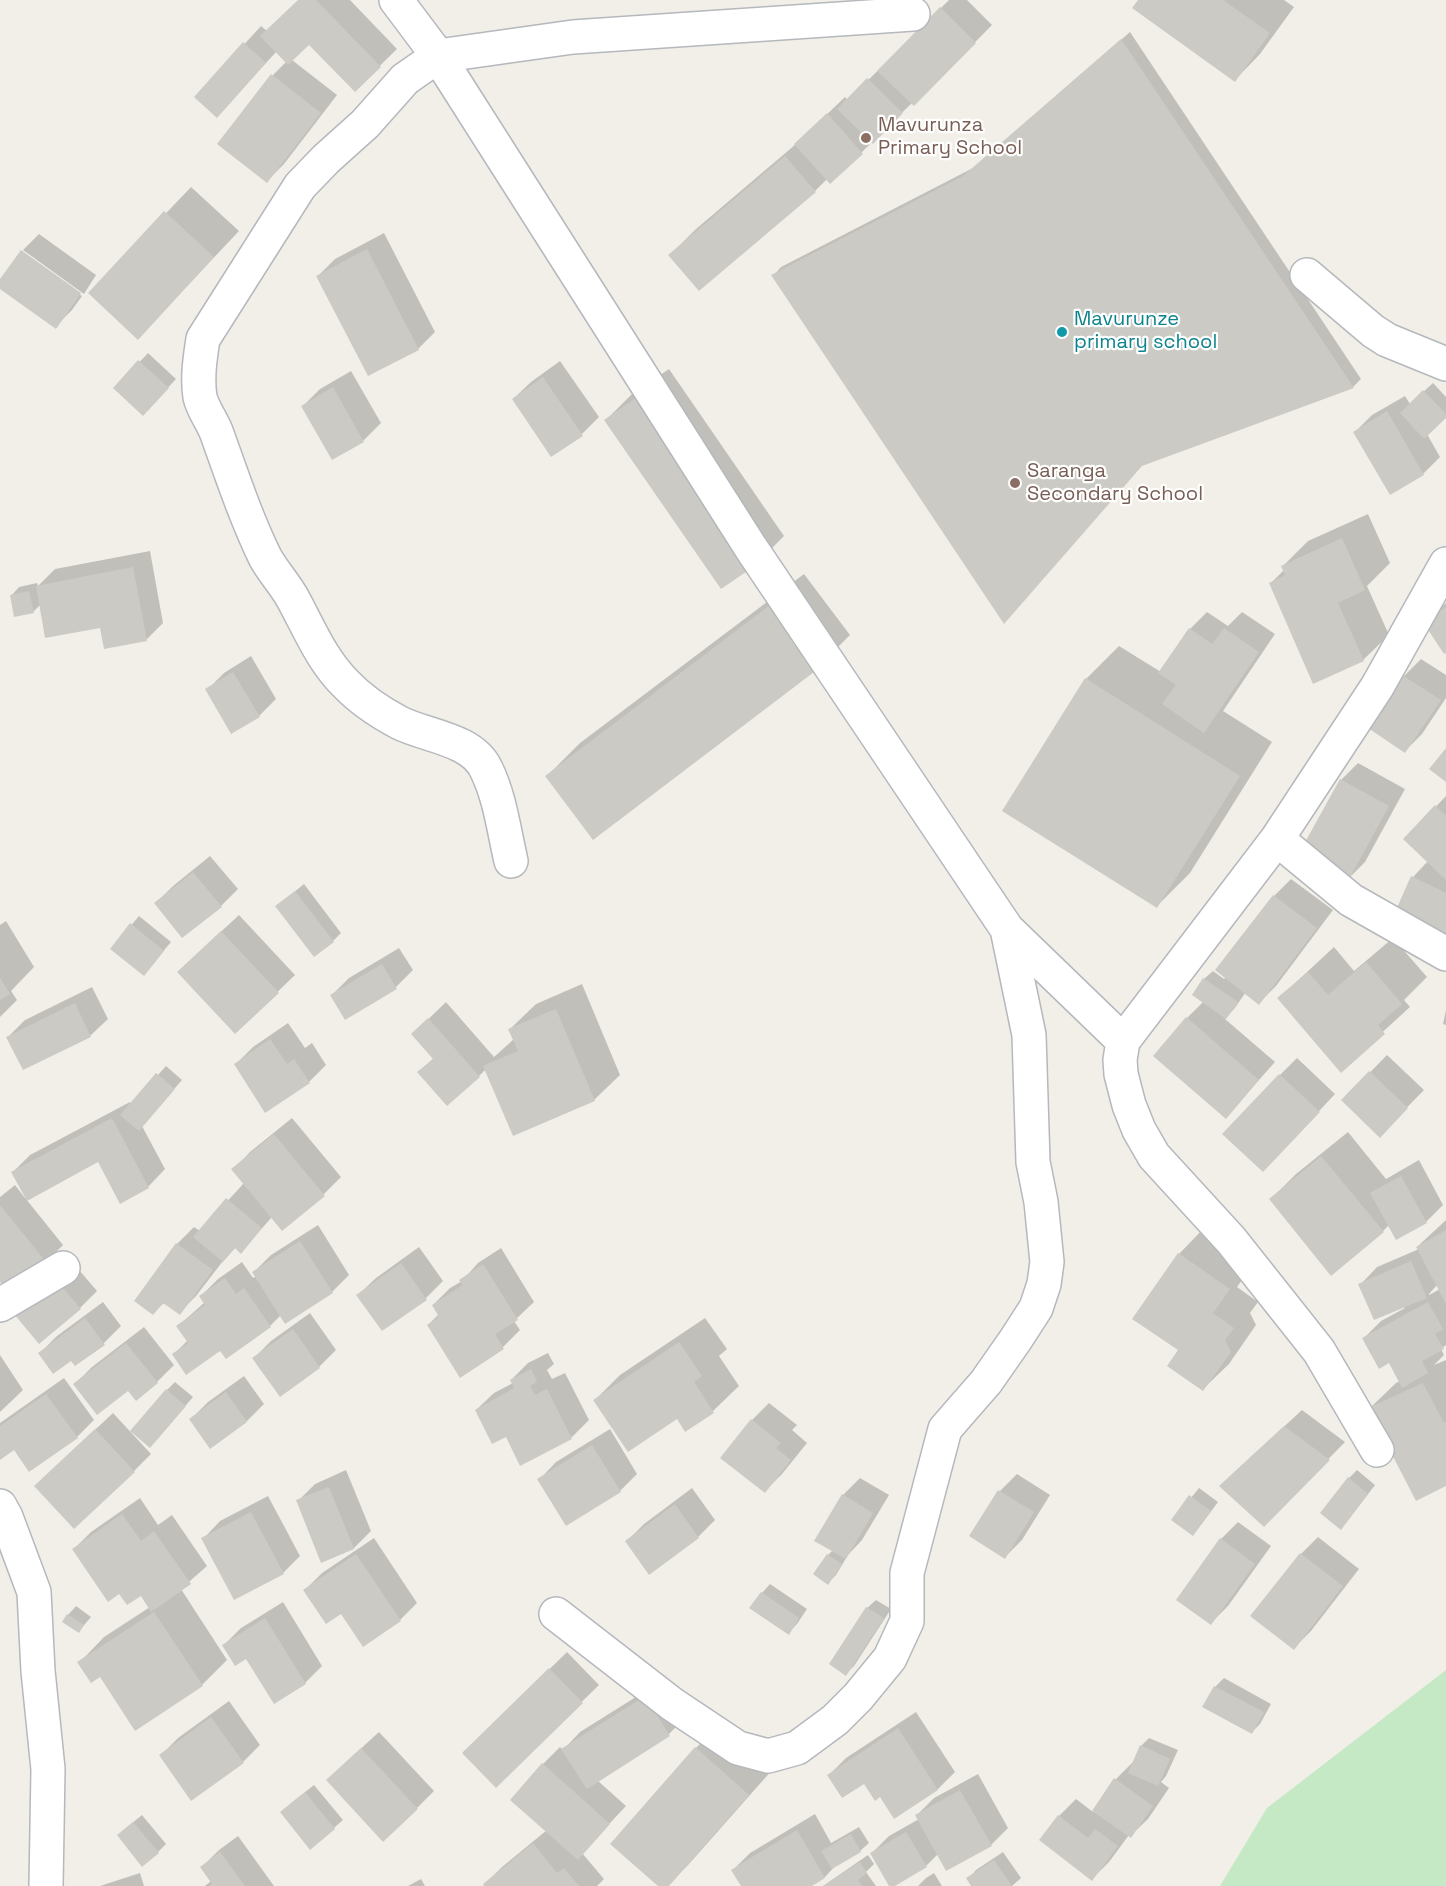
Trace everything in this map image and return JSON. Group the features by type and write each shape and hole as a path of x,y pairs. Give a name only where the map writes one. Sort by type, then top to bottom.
{"street":[{"path":"396,0 438,56 750,548 1007,929 1123,1041"},
{"path":"511,861 495,792 486,767 479,759 469,750 441,736 401,723 384,713 343,681 318,648 292,598 266,559 241,503 215,430 200,399 199,363 203,339 300,186 365,124 405,79 438,56 573,37 913,14"},
{"path":"1307,275 1373,331 1387,340 1446,364"},
{"path":"1377,1450 1319,1351 1231,1240 1154,1156 1139,1130 1129,1105 1120,1067 1123,1041 1277,839 1377,687 1446,564"},
{"path":"1277,839 1351,900 1446,954"},
{"path":"556,1614 681,1711 738,1748 768,1756 797,1748 835,1719 858,1697 890,1658 907,1621 907,1573 945,1429 986,1382 1016,1339 1036,1308 1044,1284 1047,1262 1041,1202 1033,1162 1029,1035 1007,929"},
{"path":"0,1305 63,1268"},
{"path":"0,1506 34,1592 38,1671 48,1769 46,1886"}],"green space":[{"path":"1446,1670 1446,1886 1220,1886 1267,1808"}],"building":[{"path":"298,0 316,0 381,67 355,92 309,45 288,65 260,36"},
{"path":"1138,0 1223,0 1270,33 1235,82 1132,8"},
{"path":"940,7 976,43 914,106 877,71"},
{"name":"Mavurunze primary school","path":"1121,39 1354,388 1142,466 1004,624 771,275 963,176"},
{"path":"243,42 266,63 217,118 194,97"},
{"path":"271,74 321,113 267,183 217,144"},
{"path":"867,78 903,113 873,144 837,109"},
{"path":"827,113 863,154 830,184 794,144"},
{"path":"785,156 816,192 699,291 668,255"},
{"path":"164,211 214,257 138,340 88,293"},
{"path":"367,249 419,350 368,376 316,276"},
{"path":"21,250 81,293 56,329 0,289 0,279"},
{"path":"138,360 169,388 143,416 113,388"},
{"path":"543,377 583,436 551,457 512,399"},
{"path":"333,387 364,442 332,460 301,406"},
{"path":"1423,390 1446,414 1446,418 1424,439 1400,413"},
{"path":"643,393 759,563 721,589 604,420"},
{"path":"1387,411 1424,475 1390,495 1353,432"},
{"path":"1342,538 1365,590 1338,603 1364,661 1313,684 1269,583 1285,575 1281,566"},
{"path":"133,567 147,641 104,649 100,628 45,638 36,586"},
{"path":"29,591 34,613 14,617 10,595"},
{"path":"770,605 818,669 593,840 545,776"},
{"path":"1446,607 1446,653 1444,654 1423,622"},
{"path":"1189,628 1212,644 1224,628 1259,652 1204,733 1162,704 1176,685 1158,673"},
{"path":"233,672 260,717 231,734 205,689"},
{"path":"1402,675 1441,700 1405,753 1368,728"},
{"path":"1085,678 1240,776 1157,908 1002,811"},
{"path":"1446,748 1446,782 1429,769"},
{"path":"1340,779 1389,806 1348,881 1299,853"},
{"path":"1435,805 1446,816 1446,880 1403,839"},
{"path":"193,872 222,907 182,938 154,903"},
{"path":"1411,876 1446,893 1446,940 1392,919"},
{"path":"295,891 334,942 314,957 275,906"},
{"path":"1273,895 1317,928 1259,1005 1215,970"},
{"path":"130,923 164,951 144,976 110,949"},
{"path":"221,931 279,993 235,1034 177,972"},
{"path":"1366,962 1402,1004 1378,1025 1385,1034 1341,1073 1277,998 1308,972 1328,995"},
{"path":"382,964 397,989 345,1020 330,995"},
{"path":"0,978 10,994 0,1000"},
{"path":"1203,978 1238,1002 1226,1019 1192,995"},
{"path":"75,1003 91,1037 23,1070 6,1037"},
{"path":"556,1009 595,1101 513,1136 483,1066 518,1051 508,1029"},
{"path":"1186,1017 1259,1080 1226,1119 1153,1056"},
{"path":"428,1018 480,1077 447,1106 417,1072 433,1059 411,1034"},
{"path":"270,1039 287,1064 294,1059 310,1083 265,1113 234,1064"},
{"path":"1369,1071 1408,1108 1380,1138 1341,1100"},
{"path":"156,1073 175,1089 139,1131 120,1115"},
{"path":"1279,1074 1320,1112 1263,1172 1222,1134"},
{"path":"112,1118 149,1188 120,1204 98,1162 27,1201 11,1172"},
{"path":"274,1134 325,1196 282,1231 231,1169"},
{"path":"1321,1156 1384,1232 1331,1276 1269,1199"},
{"path":"1401,1176 1427,1223 1396,1240 1370,1193"},
{"path":"226,1198 262,1228 241,1254 235,1248 223,1262 193,1237"},
{"path":"0,1205 47,1263 9,1294 0,1282"},
{"path":"1446,1230 1446,1304 1416,1247"},
{"path":"300,1241 333,1293 285,1324 252,1272"},
{"path":"176,1243 213,1270 180,1315 163,1303 153,1315 134,1301"},
{"path":"1178,1253 1230,1289 1213,1313 1234,1328 1225,1340 1231,1352 1203,1391 1167,1366 1178,1350 1132,1319"},
{"path":"1411,1261 1427,1298 1374,1320 1358,1284"},
{"path":"401,1263 427,1300 382,1331 356,1295"},
{"path":"483,1264 518,1320 495,1334 504,1349 460,1378 427,1325 439,1317 432,1305 463,1285 459,1280"},
{"path":"225,1278 236,1294 244,1288 271,1327 226,1359 220,1351 186,1375 172,1354 188,1343 176,1326 205,1305 199,1296"},
{"path":"56,1280 81,1309 39,1344 14,1314"},
{"path":"1428,1302 1443,1329 1435,1334 1444,1349 1422,1361 1428,1373 1402,1388 1389,1363 1379,1369 1362,1338"},
{"path":"85,1318 105,1345 75,1366 71,1361 53,1374 38,1353"},
{"path":"293,1329 320,1368 280,1397 252,1358"},
{"path":"679,1342 702,1376 694,1382 714,1413 685,1432 677,1419 628,1452 593,1400"},
{"path":"126,1343 158,1383 136,1401 128,1391 97,1415 73,1384"},
{"path":"531,1369 537,1382 530,1386 535,1395 547,1389 572,1439 520,1466 506,1437 492,1444 475,1410 514,1388 510,1380"},
{"path":"1423,1383 1444,1423 1446,1422 1446,1486 1416,1501 1368,1408"},
{"path":"166,1389 186,1406 150,1448 130,1431"},
{"path":"226,1392 247,1422 210,1449 189,1419"},
{"path":"46,1394 78,1438 29,1472 14,1450 0,1460 0,1426"},
{"path":"751,1419 781,1443 776,1448 791,1460 765,1493 720,1458"},
{"path":"1284,1426 1330,1460 1264,1527 1219,1486"},
{"path":"95,1429 135,1472 74,1529 34,1486"},
{"path":"592,1445 621,1492 566,1526 537,1479"},
{"path":"1348,1477 1368,1494 1341,1530 1320,1513"},
{"path":"329,1487 354,1549 321,1563 296,1500"},
{"path":"998,1490 1034,1512 1005,1559 969,1536"},
{"path":"842,1494 873,1513 846,1559 814,1541"},
{"path":"1189,1495 1211,1511 1193,1536 1171,1520"},
{"path":"675,1504 699,1538 649,1575 625,1541"},
{"path":"251,1512 284,1574 234,1600 201,1538"},
{"path":"122,1514 141,1541 154,1531 191,1584 151,1612 141,1596 127,1605 119,1594 108,1602 72,1549"},
{"path":"1220,1538 1255,1564 1211,1625 1176,1600"},
{"path":"1300,1553 1343,1586 1294,1650 1250,1616"},
{"path":"356,1554 401,1621 363,1647 341,1614 326,1624 303,1590"},
{"path":"827,1554 842,1564 828,1585 813,1574"},
{"path":"761,1592 799,1618 789,1635 749,1608"},
{"path":"866,1607 884,1618 846,1676 829,1664"},
{"path":"154,1612 203,1686 135,1731 100,1677 91,1683 77,1662"},
{"path":"67,1614 84,1625 79,1633 62,1622"},
{"path":"265,1618 306,1684 274,1704 246,1659 235,1666 222,1645"},
{"path":"549,1668 583,1703 496,1788 462,1753"},
{"path":"1214,1686 1264,1712 1252,1734 1202,1707"},
{"path":"645,1696 670,1736 587,1789 561,1749"},
{"path":"211,1717 244,1763 191,1801 159,1755"},
{"path":"898,1728 938,1790 894,1819 880,1797 875,1801 864,1784 842,1798 827,1775"},
{"path":"1140,1745 1170,1759 1158,1786 1128,1773"},
{"path":"695,1747 749,1795 669,1886 658,1886 610,1844"},
{"path":"361,1748 418,1809 383,1842 326,1780"},
{"path":"542,1763 610,1824 578,1860 510,1800"},
{"path":"1114,1778 1153,1806 1131,1838 1092,1811"},
{"path":"960,1790 992,1846 946,1871 915,1815"},
{"path":"305,1792 335,1829 310,1850 280,1812"},
{"path":"1058,1815 1088,1838 1095,1829 1118,1846 1092,1881 1039,1840"},
{"path":"133,1822 159,1853 142,1867 117,1835"},
{"path":"797,1830 825,1878 812,1886 741,1886 731,1870"},
{"path":"906,1832 927,1867 895,1886 889,1886 870,1853"},
{"path":"851,1834 861,1852 832,1869 821,1851"},
{"path":"533,1843 557,1873 564,1868 579,1886 484,1886 483,1884"},
{"path":"220,1852 245,1886 209,1886 212,1884 200,1867"},
{"path":"994,1860 1012,1886 971,1886 966,1878"},
{"path":"860,1862 867,1873 858,1880 862,1886 823,1886"}],"place":[{"name":"Mavurunza Primary School","path":"866,138"},
{"name":"Mavurunze primary school","path":"1062,332"},
{"name":"Saranga Secondary School","path":"1015,483"}]}
